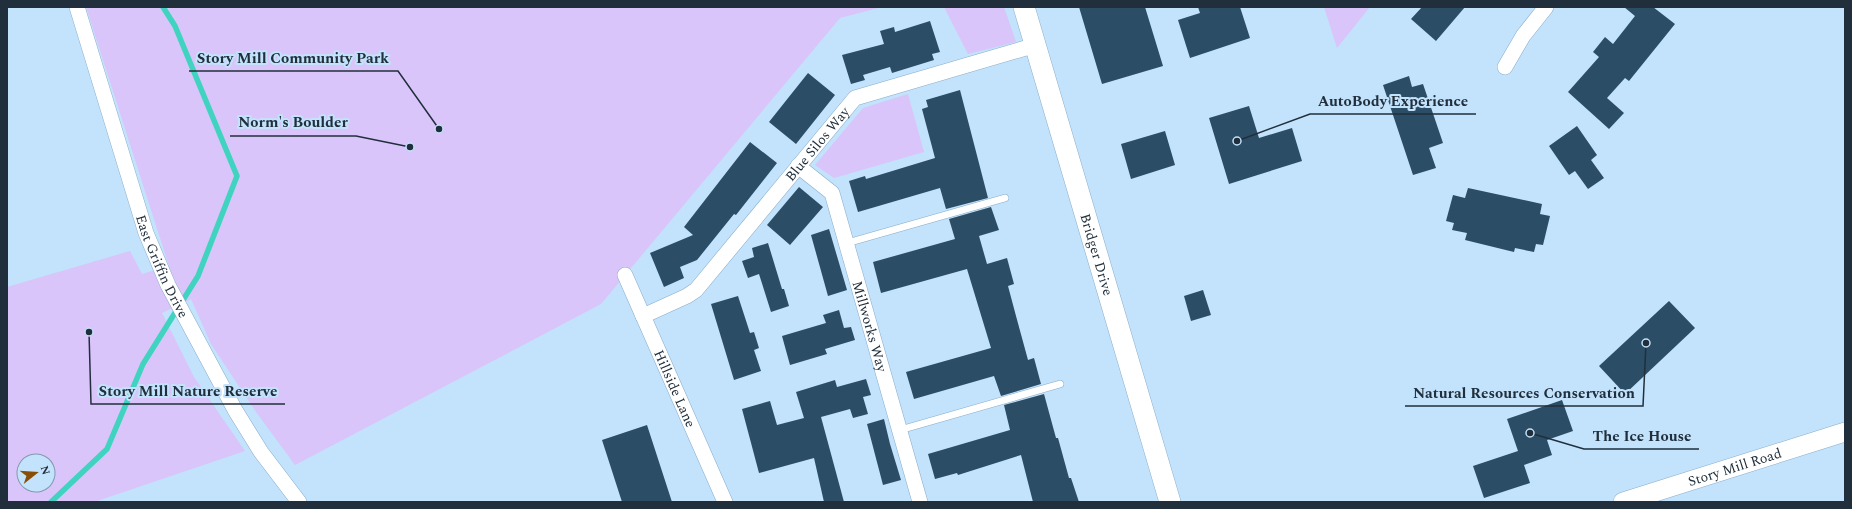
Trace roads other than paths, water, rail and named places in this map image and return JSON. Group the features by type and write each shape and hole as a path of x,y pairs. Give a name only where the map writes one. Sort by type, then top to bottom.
{"main road":[{"name":"Bridger Drive","path":"1024,7 1170,502"}],"street":[{"name":"East Griffin Drive","path":"77,7 146,233 168,285 235,410 261,452 299,502"},
{"path":"1505,67 1523,36 1546,7"},
{"name":"Blue Silos Way","path":"642,316 687,296 696,290 855,98 1036,46"},
{"name":"Millworks Way","path":"798,166 832,192 920,502"},
{"name":"Hillside Lane","path":"625,275 725,502"},
{"name":"Story Mill Road","path":"1623,502 1845,432"}],"lane":[{"path":"847,243 1005,198"},
{"path":"900,430 1060,384"}],"waterway":[{"path":"51,502 107,449 143,364 198,276 237,176 175,26 163,7"}],"place":[{"name":"Story Mill Community Park","path":"439,129"},
{"name":"AutoBody Experience","path":"1237,141"},
{"name":"Norm's Boulder","path":"410,147"},
{"name":"Story Mill Nature Reserve","path":"89,332"},
{"name":"Natural Resources Conservation","path":"1646,343"},
{"name":"The Ice House","path":"1530,433"}]}
